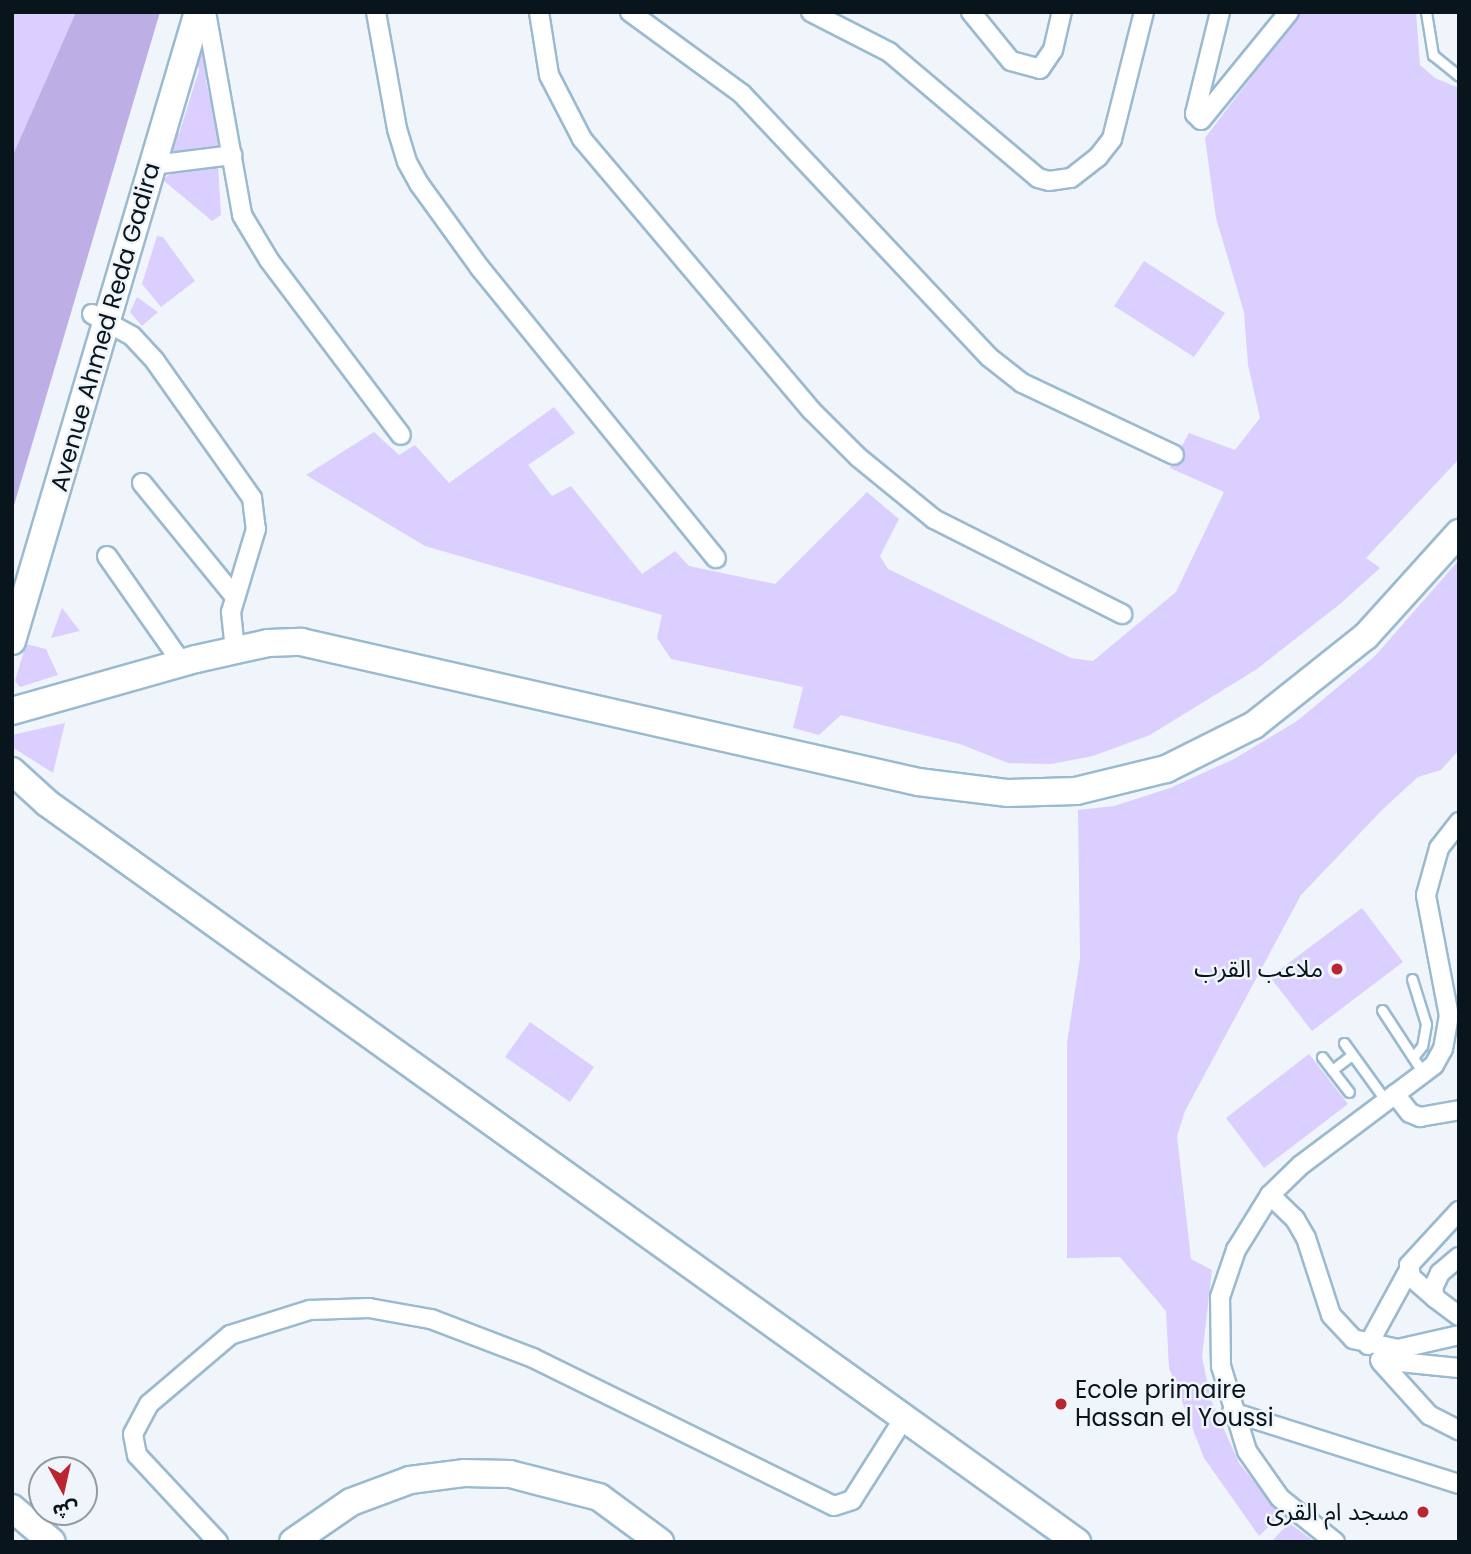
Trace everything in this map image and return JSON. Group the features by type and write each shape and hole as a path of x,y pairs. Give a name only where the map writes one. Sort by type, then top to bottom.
{"street":[{"name":"Avenue Ahmed Reda Gadira","path":"12,641 180,12"},
{"name":"Avenue Ahmed Reda Gadira","path":"12,586 153,165 198,12"},
{"path":"206,12 242,215 254,237 401,435"},
{"path":"376,12 397,129 420,185 480,268 716,558"},
{"path":"539,12 549,75 582,139 811,411 934,519 1122,614"},
{"path":"630,12 742,94 989,357 1022,383 1174,455"},
{"path":"811,12 900,59 1038,178 1049,181 1071,178 1098,158 1112,139 1144,12"},
{"path":"971,12 1011,61 1041,69 1053,50 1062,12"},
{"path":"1220,12 1195,114 1201,120 1208,117 1289,12"},
{"path":"153,165 232,155"},
{"path":"100,317 155,361 252,498 256,529 234,596 231,625 236,650"},
{"path":"142,483 234,596"},
{"path":"12,711 182,663 282,642 319,645 918,782 1008,793 1076,791 1166,769 1254,725 1366,636 1459,533"},
{"path":"107,556 182,663"},
{"path":"12,771 47,803 1077,1542"},
{"path":"12,787 47,803"},
{"path":"1335,1542 1293,1511 1268,1483 1247,1451 1232,1412 1221,1366 1220,1297 1236,1250 1270,1195 1423,1073 1443,1049 1454,1016 1426,895 1435,856 1459,822"},
{"path":"1390,1097 1409,1113 1419,1117 1459,1110"},
{"path":"1270,1195 1295,1219 1306,1238 1339,1329 1374,1352 1429,1415 1459,1430"},
{"path":"1374,1352 1418,1252 1459,1211"},
{"path":"1434,1298 1434,1281 1459,1257"},
{"path":"1409,1270 1434,1298 1459,1316"},
{"path":"218,1542 137,1455 133,1434 149,1404 230,1335 310,1310 369,1308 418,1317 508,1348 834,1506 852,1500 904,1418"},
{"path":"1374,1352 1458,1334"},
{"path":"1374,1352 1459,1368"},
{"path":"1232,1412 1459,1484"},
{"path":"293,1542 351,1502 410,1480 476,1473 510,1474 599,1497 660,1542"},
{"path":"12,1508 52,1542"}],"lane":[{"path":"1426,12 1433,55 1459,76"},
{"path":"1412,979 1426,1024 1422,1046 1412,1056"},
{"path":"1382,1010 1423,1073"},
{"path":"1344,1043 1390,1097"},
{"path":"1332,1070 1352,1055"},
{"path":"1322,1057 1349,1092"}],"shaded area":[{"path":"12,12 76,12 12,157"},
{"path":"76,12 160,12 12,512 12,157"},
{"path":"1301,12 1416,12 1420,65 1435,78 1459,88 1459,459 1366,558 1380,568 1340,604 1257,669 1150,735 1093,756 1051,764 1008,763 960,744 841,715 819,735 793,728 803,687 671,659 657,638 662,615 425,546 306,475 374,432 399,455 415,445 449,483 554,407 575,433 528,465 552,496 571,486 642,574 675,551 689,566 775,584 867,492 899,519 880,556 888,569 1071,658 1093,661 1176,592 1224,492 1170,468 1189,433 1235,450 1260,418 1248,365 1244,312 1216,218 1205,138"},
{"path":"200,39 206,42 211,63 206,81 222,148 167,153 174,133 179,134 199,70 194,51"},
{"path":"218,165 221,215 212,221 163,180 171,173"},
{"path":"157,236 163,237 195,281 161,307 142,284"},
{"path":"1144,261 1225,313 1194,357 1114,306"},
{"path":"137,297 158,312 142,326 130,312"},
{"path":"1459,560 1459,750 1441,770 1418,777 1383,809 1301,895 1185,1111 1177,1136 1191,1259 1212,1270 1202,1357 1211,1400 1239,1463 1281,1515 1259,1536 1204,1458 1169,1368 1166,1311 1120,1257 1067,1258 1067,1043 1080,958 1078,810 1114,806 1170,788 1234,759 1297,721 1375,656"},
{"path":"62,608 80,631 51,638"},
{"path":"26,644 46,649 58,675 20,687 15,681"},
{"path":"65,723 53,773 12,747 12,735"},
{"name":"ملاعب القرب","path":"1362,908 1403,962 1312,1031 1270,977"},
{"path":"530,1022 594,1067 570,1102 505,1057"},
{"name":"ملاعب القرب","path":"1309,1054 1348,1104 1264,1168 1226,1118"},
{"path":"1289,1523 1315,1542 1271,1542"}],"place":[{"name":"ملاعب القرب","path":"1337,969"},
{"name":"Ecole primaire Hassan el Youssi","path":"1061,1404"},
{"name":"مسجد ام القرى","path":"1423,1512"}]}
